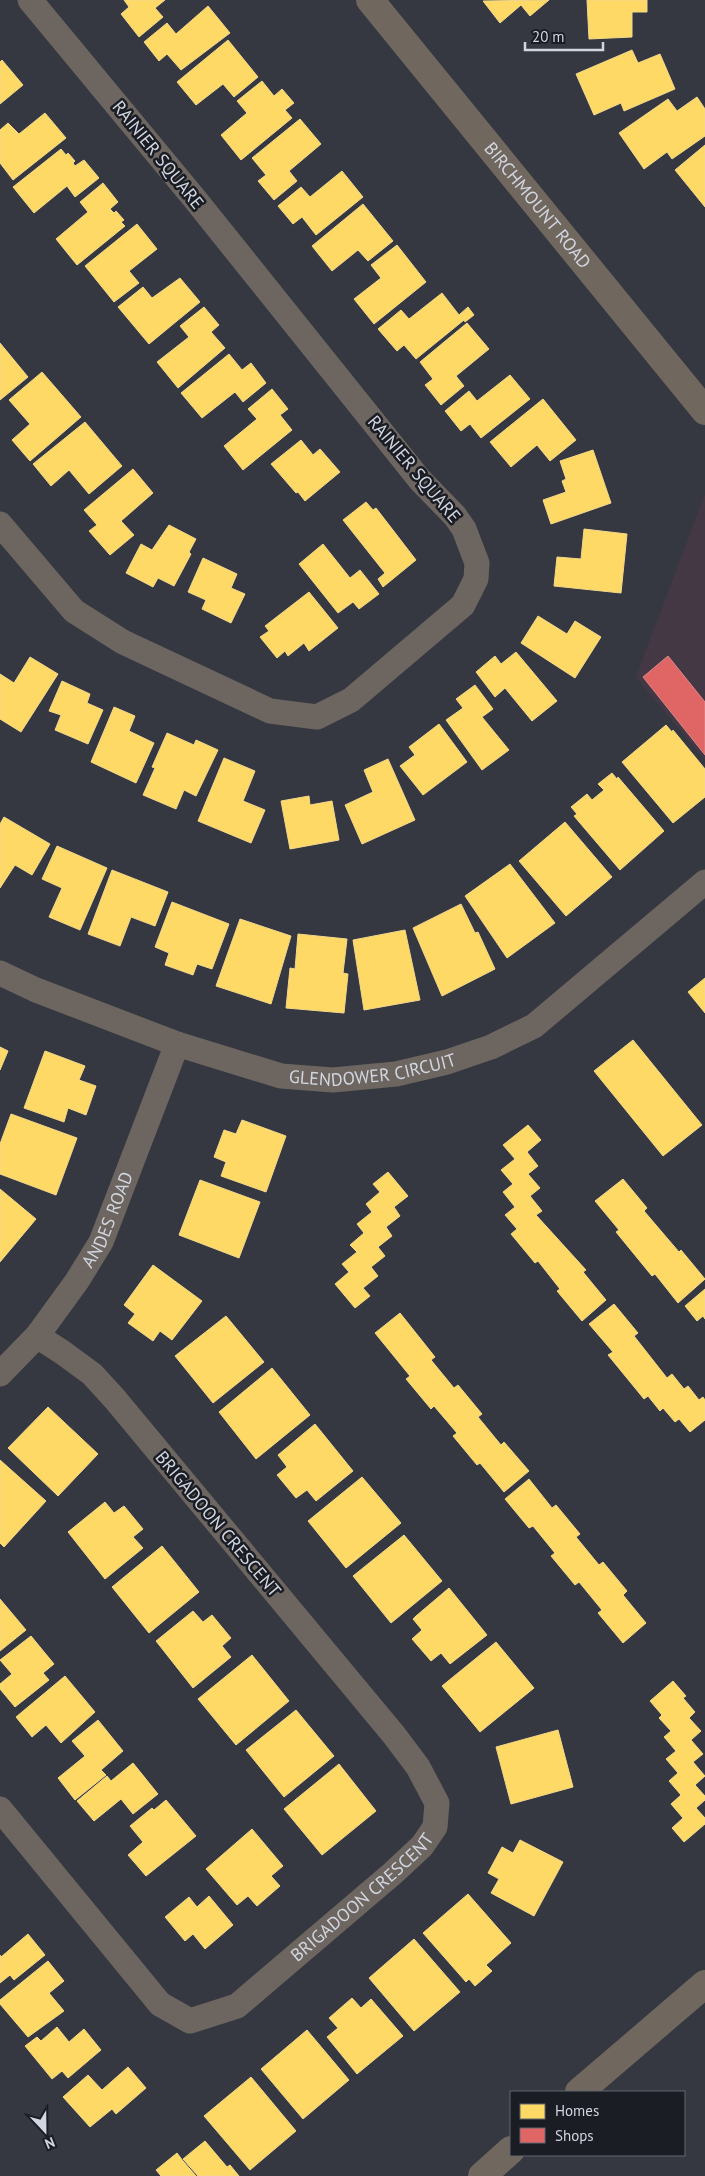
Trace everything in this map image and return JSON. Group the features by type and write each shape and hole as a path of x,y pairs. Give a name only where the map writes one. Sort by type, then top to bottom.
{"main road":[{"name":"BIRCHMOUNT ROAD","path":"370,0 705,411"},
{"path":"580,2091 705,1984"},
{"path":"482,2176 510,2151"}],"street":[{"name":"RAINIER SQUARE","path":"0,524 74,611 123,642 270,711 294,716 317,718 351,700 462,606 476,579 477,563 464,529 455,516 420,480 194,198 30,0"},
{"name":"GLENDOWER CIRCUIT","path":"0,972 36,990 177,1044 281,1076 333,1080 396,1074 447,1062 491,1047 534,1026 705,882"},
{"name":"ANDES ROAD","path":"0,1374 37,1336 77,1281 102,1242 177,1044"},
{"name":"BRIGADOON CRESCENT","path":"0,1810 160,2004 190,2021 237,2006 393,1873 422,1846 434,1827 437,1803 418,1768 394,1735 114,1398 92,1374 37,1336"}],"shaded area":[{"path":"705,494 705,760 636,677"}],"building: Homes":[{"path":"124,0 165,0 155,8 163,17 139,37 121,14 129,7"},
{"path":"549,0 530,16 521,5 500,23 483,1"},
{"path":"587,0 647,0 647,12 632,12 632,37 589,39"},
{"path":"208,6 230,33 181,70 167,54 159,61 144,42 167,23 176,34"},
{"path":"228,40 258,77 234,97 223,84 196,105 177,82"},
{"path":"632,50 638,63 660,54 675,89 624,111 621,103 594,115 576,74"},
{"path":"2,60 23,85 0,104 0,62"},
{"path":"262,81 274,96 282,89 294,103 285,110 292,118 241,160 221,135 247,113 237,101"},
{"path":"697,97 705,109 705,136 672,159 667,152 644,169 619,133 668,99 677,111"},
{"path":"45,113 66,138 13,180 0,163 0,130 8,123 19,134"},
{"path":"300,119 321,144 289,171 297,181 274,200 258,181 266,175 252,158"},
{"path":"705,145 705,207 675,170"},
{"path":"61,149 66,155 68,153 75,161 73,163 75,166 84,160 99,178 75,197 67,186 34,213 13,187"},
{"path":"342,171 363,197 316,235 302,217 293,224 278,206 301,187 310,197"},
{"path":"103,183 118,202 110,209 114,213 116,211 124,220 121,222 125,226 77,265 56,239 88,212 80,202"},
{"path":"363,204 393,241 368,261 358,250 332,271 312,246"},
{"path":"137,224 157,249 129,271 139,283 114,302 85,266"},
{"path":"397,245 426,282 374,324 354,299 381,278 371,265"},
{"path":"180,278 200,302 149,344 118,307 143,287 152,298"},
{"path":"442,293 459,315 468,307 474,315 465,322 464,320 416,359 404,345 397,351 378,329 401,310 409,319"},
{"path":"204,307 219,325 211,332 225,348 178,388 157,362 189,337 180,326"},
{"path":"467,323 489,349 456,376 464,386 441,405 425,385 433,379 420,362"},
{"path":"0,343 28,377 0,400"},
{"path":"229,354 242,370 251,363 266,383 243,402 235,392 202,418 181,393"},
{"path":"42,372 81,417 30,461 12,440 30,424 9,400"},
{"path":"510,375 530,399 481,438 470,424 461,431 445,411 469,391 477,401"},
{"path":"272,389 288,409 280,415 292,430 243,470 224,446 257,419 248,409"},
{"path":"543,399 576,440 550,461 537,445 511,467 490,442"},
{"path":"85,422 122,466 89,494 69,470 51,486 33,464"},
{"path":"301,440 313,455 320,449 340,472 305,501 271,464"},
{"path":"593,450 611,503 551,524 543,500 566,492 562,481 566,479 560,461"},
{"path":"133,469 153,493 121,521 134,535 110,555 89,531 97,525 84,510"},
{"path":"366,502 373,510 376,508 416,560 383,587 378,579 385,573 343,520"},
{"path":"169,525 196,539 189,552 191,554 174,586 158,578 153,587 126,573 141,544 152,550"},
{"path":"584,529 627,534 621,593 554,586 557,557 581,559"},
{"path":"323,544 350,578 360,570 379,594 359,609 353,602 338,613 299,564"},
{"path":"203,558 237,574 231,588 245,594 231,623 202,609 206,600 188,592"},
{"path":"309,592 338,628 309,651 304,643 288,656 285,651 277,658 260,637 269,631 265,626"},
{"path":"538,616 567,634 575,621 601,637 575,678 521,643"},
{"path":"516,652 557,701 532,721 505,688 495,697 476,672 495,656 501,664"},
{"path":"30,657 58,674 21,732 0,719 0,674 14,683"},
{"path":"62,681 90,694 87,703 103,710 88,744 55,730 61,715 49,711"},
{"path":"475,685 493,709 482,717 509,750 482,770 446,720 463,708 456,699"},
{"path":"114,707 135,716 129,731 154,743 136,783 91,762"},
{"path":"439,724 467,762 423,795 400,766 415,755 409,747"},
{"path":"666,725 672,732 673,730 705,769 705,797 673,823 622,762"},
{"path":"167,733 194,745 196,740 218,750 196,796 184,790 176,809 143,795 155,768 152,767"},
{"path":"224,758 255,771 243,801 265,810 251,843 198,821"},
{"path":"388,759 415,820 362,844 345,805 373,792 364,770"},
{"path":"612,773 617,779 618,777 664,831 620,870 574,816 577,814 571,807 587,794 592,800 604,790 598,784"},
{"path":"309,796 310,805 332,801 339,840 290,849 281,801"},
{"path":"4,817 50,844 32,875 15,865 0,888 0,824"},
{"path":"565,822 612,877 566,916 519,861"},
{"path":"57,846 107,868 80,930 49,917 62,888 42,879"},
{"path":"510,864 555,923 507,958 465,896"},
{"path":"112,870 168,892 155,926 131,917 120,946 88,934"},
{"path":"172,902 229,924 212,969 197,964 193,975 165,965 169,953 155,947"},
{"path":"461,904 475,933 478,932 495,969 442,996 413,928"},
{"path":"240,919 291,936 271,1004 216,986"},
{"path":"405,930 420,1000 364,1010 353,940"},
{"path":"298,934 347,939 343,973 348,974 344,1013 286,1008 290,968 295,969"},
{"path":"705,978 705,1013 688,992"},
{"path":"633,1040 702,1125 663,1156 594,1071"},
{"path":"0,1047 8,1051 0,1070"},
{"path":"45,1051 85,1066 79,1080 96,1086 86,1115 68,1108 64,1122 24,1108"},
{"path":"11,1114 77,1138 56,1195 0,1174 0,1144"},
{"path":"242,1120 286,1136 266,1192 221,1176 226,1162 214,1157 224,1130 236,1134"},
{"path":"528,1125 541,1140 527,1152 538,1166 528,1174 540,1188 530,1196 542,1211 536,1215 586,1270 583,1272 606,1300 582,1321 557,1291 560,1289 538,1261 535,1263 511,1234 517,1229 505,1215 515,1207 503,1192 513,1184 501,1170 515,1159 503,1145"},
{"path":"388,1172 408,1196 394,1207 400,1216 386,1227 392,1236 378,1247 385,1256 371,1267 378,1276 363,1288 370,1296 355,1308 335,1284 349,1272 342,1264 357,1252 350,1245 364,1233 357,1224 372,1212 366,1204 380,1192 373,1184"},
{"path":"623,1179 647,1208 644,1211 705,1279 678,1303 655,1274 652,1276 616,1232 619,1230 595,1201"},
{"path":"200,1180 260,1202 239,1258 179,1235"},
{"path":"0,1189 36,1219 0,1262"},
{"path":"153,1265 202,1301 172,1340 160,1331 153,1341 128,1323 135,1314 124,1305"},
{"path":"705,1289 705,1319 703,1316 697,1321 685,1306"},
{"path":"614,1304 638,1333 634,1336 667,1378 672,1374 684,1389 688,1386 699,1400 703,1397 705,1400 705,1420 690,1432 679,1419 675,1422 663,1408 660,1411 648,1396 644,1399 608,1355 613,1352 589,1324"},
{"path":"400,1313 435,1357 431,1360 454,1388 458,1385 482,1414 478,1417 501,1445 504,1442 529,1471 504,1492 480,1463 477,1465 453,1436 457,1433 434,1406 431,1409 406,1379 410,1376 375,1333"},
{"path":"226,1316 264,1362 213,1403 175,1356"},
{"path":"272,1368 310,1415 256,1459 219,1412"},
{"path":"48,1407 98,1454 58,1496 8,1448"},
{"path":"315,1424 353,1471 316,1501 307,1490 296,1498 277,1475 287,1467 278,1455"},
{"path":"0,1460 46,1501 4,1547 0,1543"},
{"path":"362,1477 401,1523 346,1568 308,1521"},
{"path":"529,1479 552,1508 556,1505 580,1534 576,1537 599,1565 603,1562 627,1591 623,1595 646,1623 623,1643 598,1613 602,1610 579,1582 575,1585 551,1556 555,1553 533,1526 529,1528 505,1499"},
{"path":"105,1502 114,1513 124,1506 143,1529 133,1537 143,1548 105,1579 68,1532"},
{"path":"404,1535 442,1581 391,1623 353,1576"},
{"path":"162,1546 199,1592 149,1633 112,1587"},
{"path":"449,1588 487,1635 450,1664 441,1653 431,1661 412,1639 422,1630 413,1619"},
{"path":"0,1599 26,1630 0,1651"},
{"path":"193,1611 203,1622 212,1615 231,1638 222,1646 231,1657 193,1688 156,1641"},
{"path":"31,1636 54,1664 43,1673 49,1680 15,1707 0,1689 0,1684 12,1674 0,1660"},
{"path":"496,1642 534,1688 480,1732 442,1686"},
{"path":"252,1655 289,1701 236,1745 198,1699"},
{"path":"65,1676 95,1712 61,1743 46,1725 32,1737 16,1717"},
{"path":"673,1681 686,1696 683,1698 695,1712 689,1718 701,1731 691,1740 703,1754 693,1762 705,1776 695,1785 705,1796 705,1800 696,1808 705,1818 705,1824 684,1842 672,1828 683,1818 671,1804 681,1795 669,1781 678,1773 666,1759 676,1751 664,1737 671,1731 659,1718 662,1715 650,1701"},
{"path":"296,1710 334,1756 284,1797 246,1750"},
{"path":"98,1720 123,1751 101,1770 106,1775 75,1800 58,1778 85,1756 72,1741"},
{"path":"558,1730 573,1787 511,1804 496,1747"},
{"path":"133,1763 158,1794 133,1814 121,1799 94,1821 77,1801 107,1776 111,1781"},
{"path":"339,1764 376,1811 322,1855 284,1809"},
{"path":"166,1800 196,1836 146,1876 128,1855 143,1842 130,1826 152,1808 154,1810"},
{"path":"252,1829 283,1866 271,1876 280,1886 257,1906 248,1896 237,1905 206,1869"},
{"path":"520,1840 563,1862 534,1916 491,1893 499,1879 488,1873 502,1847 513,1853"},
{"path":"468,1894 511,1943 486,1965 492,1971 475,1986 469,1979 466,1982 423,1933"},
{"path":"209,1896 233,1925 205,1949 193,1934 185,1941 165,1917 189,1897 197,1907"},
{"path":"28,1934 45,1955 14,1980 10,1975 0,1983 0,1955 1,1957"},
{"path":"414,1939 460,1992 414,2031 369,1978"},
{"path":"48,1961 64,1981 49,1993 64,2011 28,2037 0,2004 0,2000"},
{"path":"352,1998 361,2008 371,1999 403,2036 357,2074 327,2037 338,2028 329,2018"},
{"path":"57,2027 69,2042 84,2029 101,2050 68,2078 62,2071 52,2079 25,2046 37,2037 41,2041"},
{"path":"307,2030 349,2080 303,2119 261,2069"},
{"path":"128,2067 146,2088 116,2114 112,2109 90,2127 63,2097 88,2075 102,2090"},
{"path":"251,2077 296,2131 250,2170 204,2116"},
{"path":"205,2141 227,2167 230,2165 239,2176 198,2176 183,2159"},
{"path":"177,2153 196,2176 161,2176 156,2170"}],"building: Shops":[{"path":"668,656 705,702 705,755 643,677"}]}
